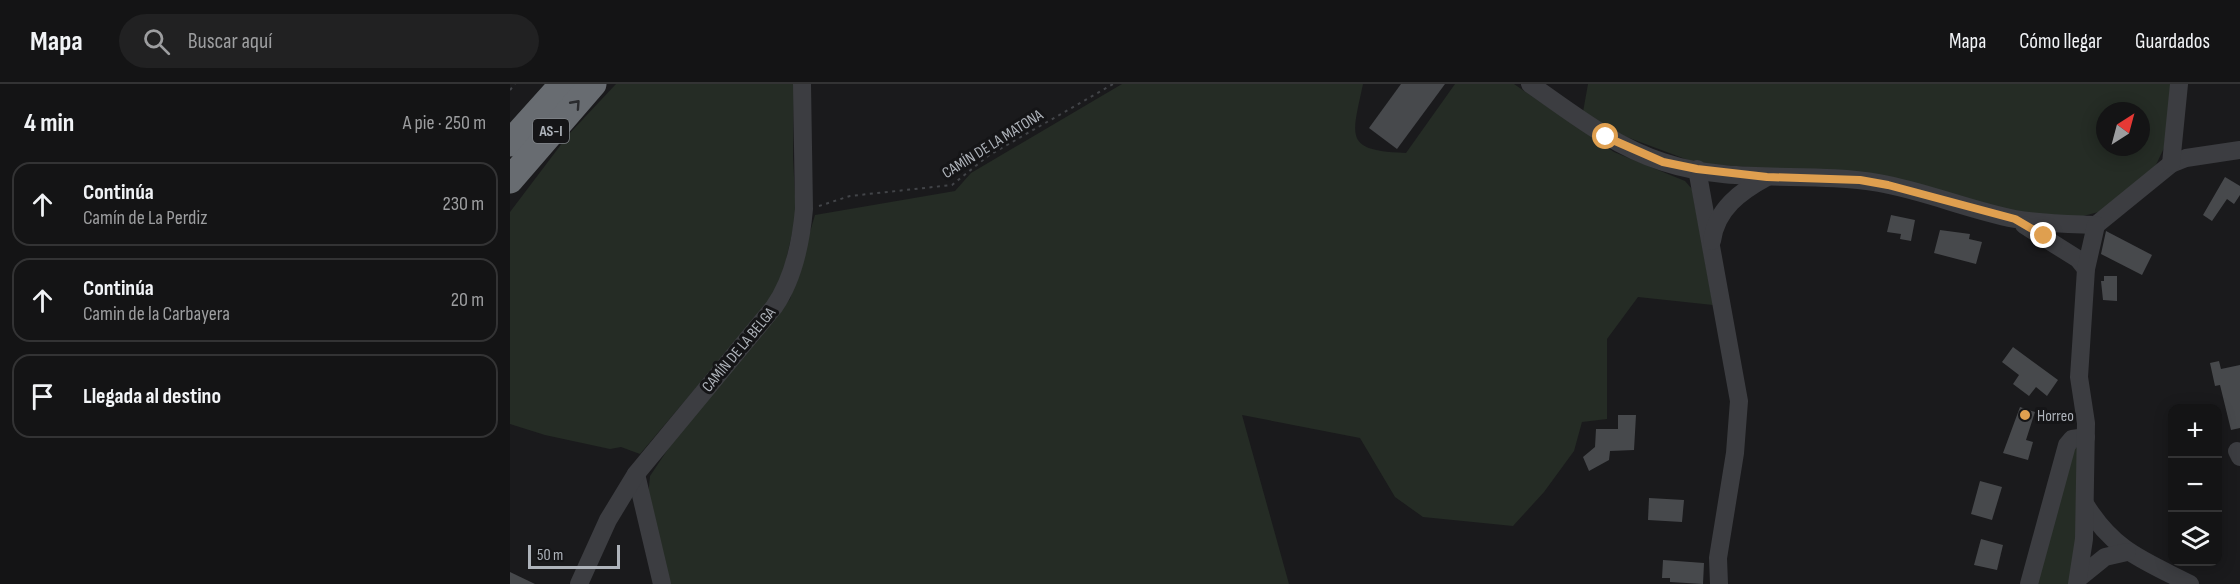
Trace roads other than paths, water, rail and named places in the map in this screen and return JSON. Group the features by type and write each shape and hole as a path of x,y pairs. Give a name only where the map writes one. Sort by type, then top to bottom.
{"highway":[{"name":"AS-I","path":"510,143 563,84"},
{"name":"AS-I","path":"510,180 593,84"}],"street":[{"name":"CAMÍN DE LA BELGA","path":"579,584 608,520 636,474 782,296 802,228 804,209 802,84"},
{"path":"1530,84 1606,137 1663,162 1697,169 1767,177 1860,180 2015,219 2096,225"},
{"path":"2171,164 2179,84"},
{"path":"2078,581 2084,539 2086,437 2079,377 2086,269 2096,225 2171,164 2186,158 2240,150"},
{"path":"1697,169 1739,401 1735,453 1718,558 1719,584"},
{"path":"1711,249 1718,220 1728,204 1743,190 1767,177"},
{"path":"2015,219 2078,259 2086,269"},
{"path":"2029,584 2044,507 2067,445 2072,439 2086,437"},
{"path":"636,474 662,584"},
{"path":"2085,504 2104,533 2127,552 2190,584"},
{"path":"2078,581 2105,557 2127,552"}],"place":[{"name":"Horreo","path":"2025,415"}]}
